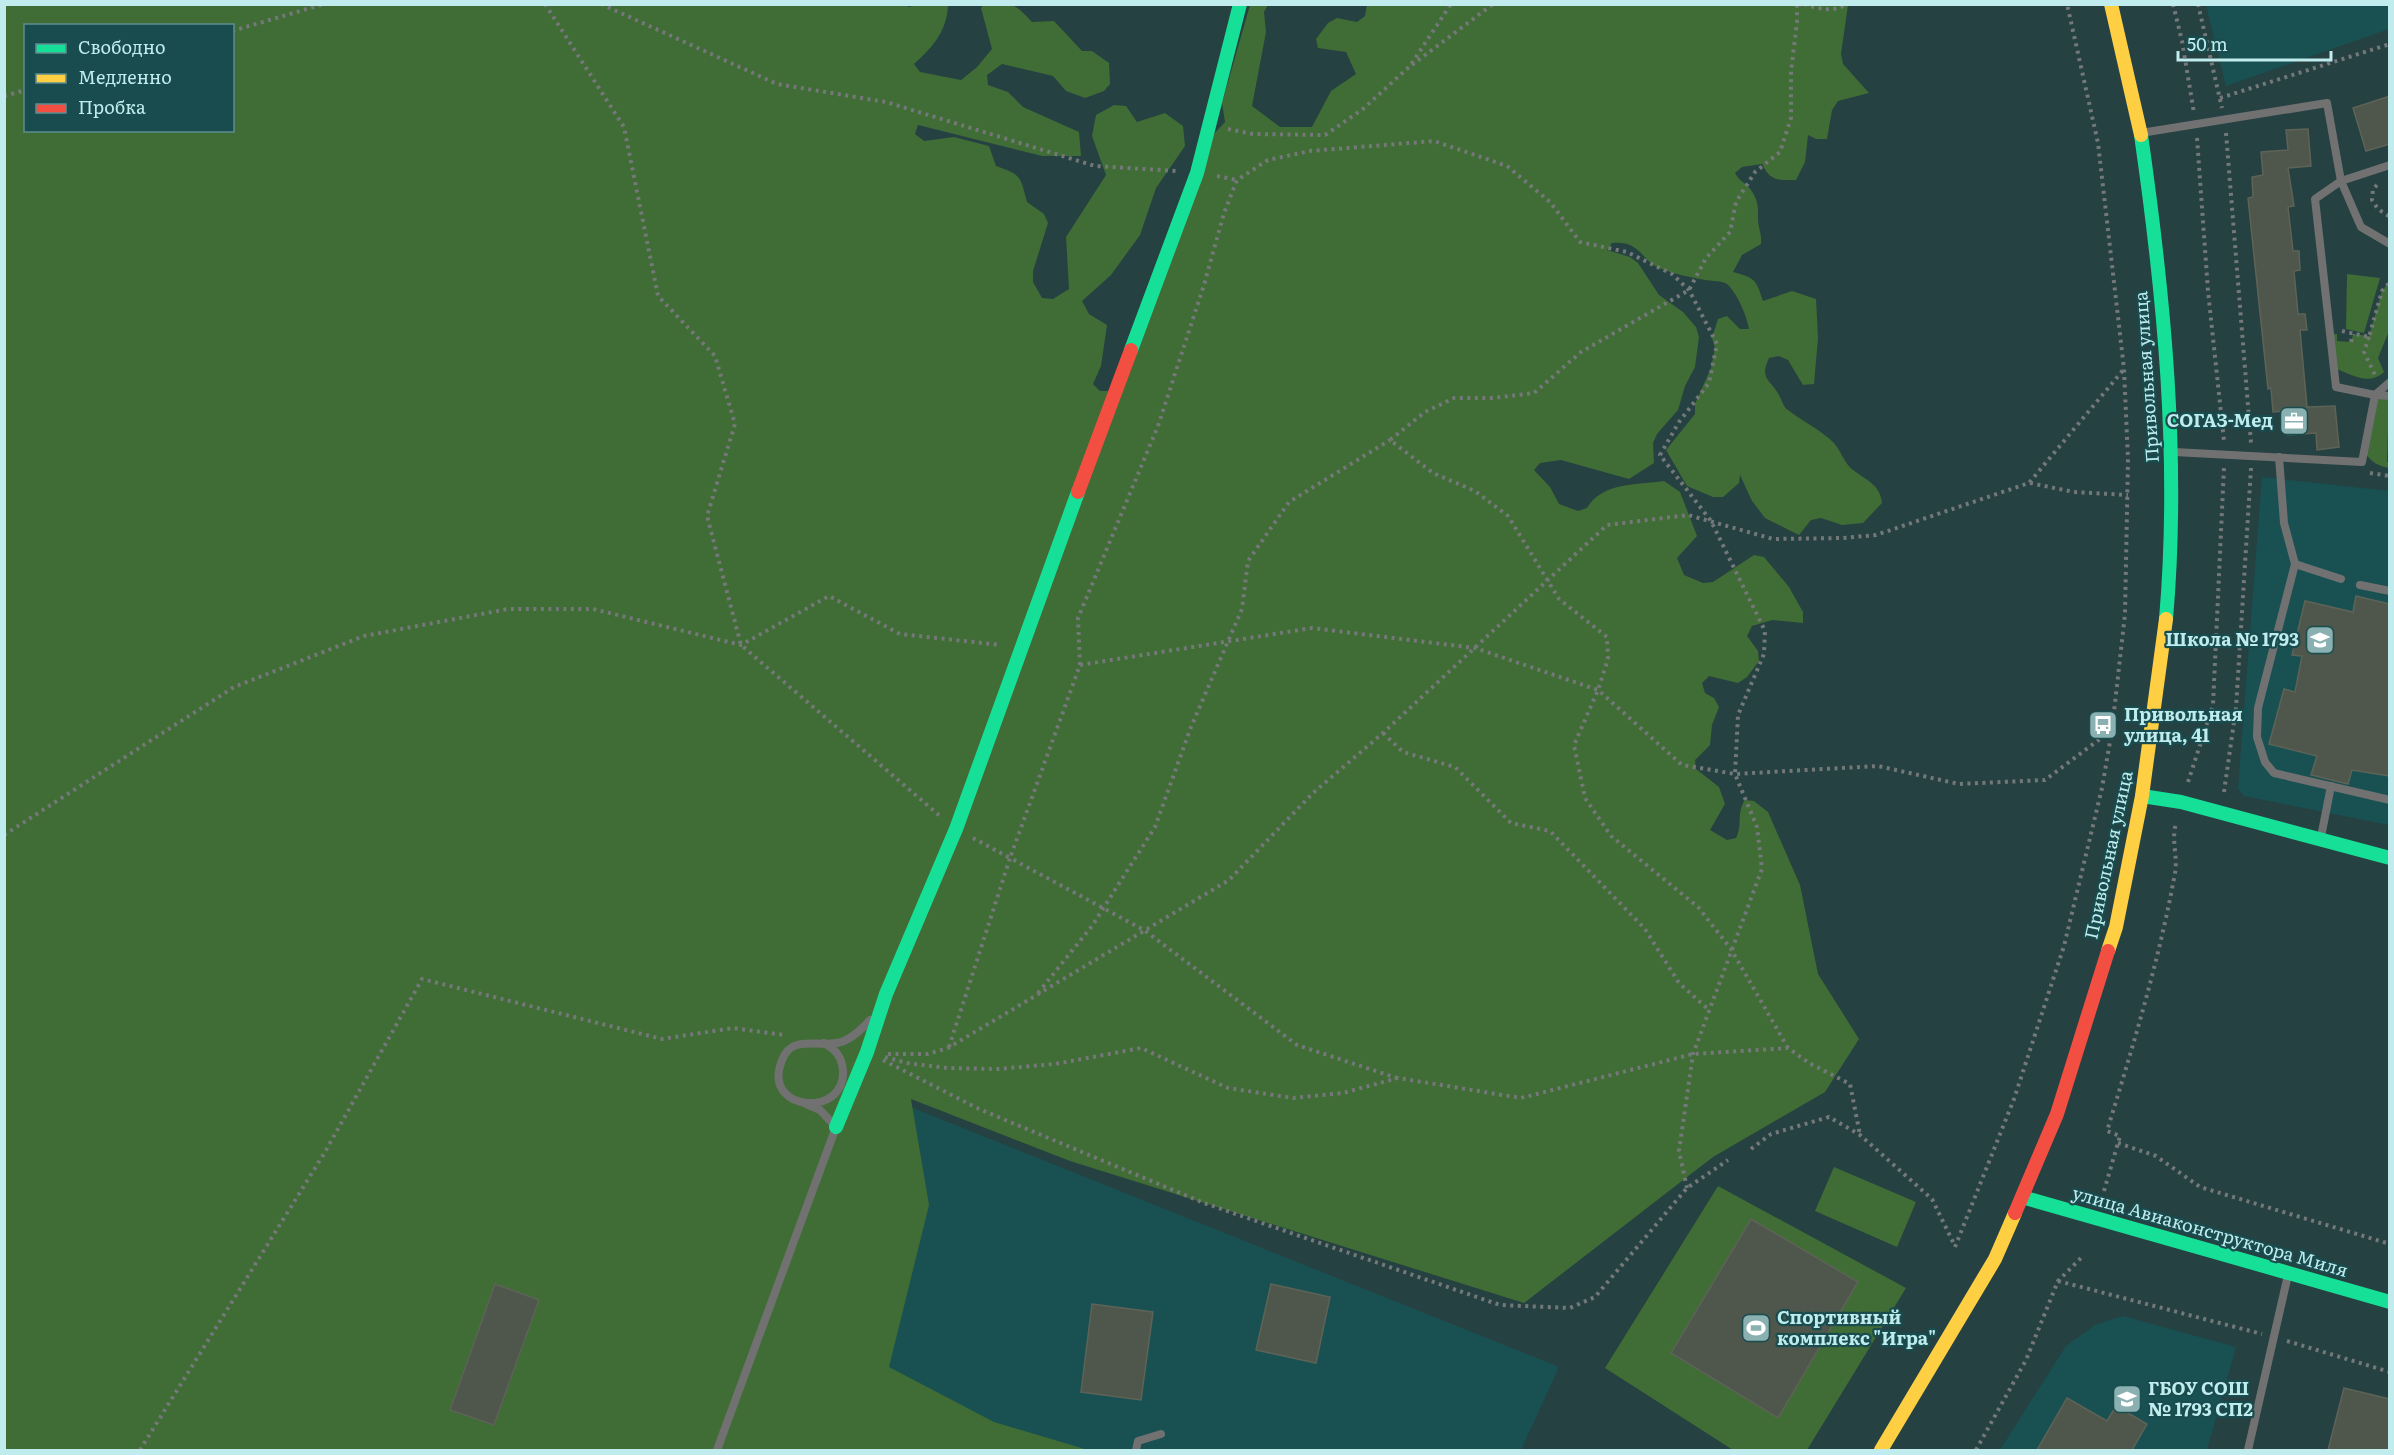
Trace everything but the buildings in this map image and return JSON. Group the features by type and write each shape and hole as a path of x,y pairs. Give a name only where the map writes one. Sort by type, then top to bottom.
{"street":[{"path":"836,1127 867,1052 886,994 956,829 1020,648 1197,173 1240,4"},
{"name":"Привольная улица","path":"1881,1450 1995,1259 2057,1114 2116,927 2142,796 2166,617 2171,522 2167,367 2152,210 2141,133 2111,4"},
{"path":"2142,796 2181,802 2390,858"},
{"name":"улица Авиаконструктора Миля","path":"2022,1197 2390,1302"}],"lane":[{"path":"2141,133 2327,104 2341,181 2361,227 2390,244"},
{"path":"2390,165 2341,181 2315,199 2336,387 2378,392 2390,396"},
{"path":"2170,452 2362,462 2378,392 2390,382"},
{"path":"2279,457 2284,523 2295,564 2258,708 2257,737 2265,762 2274,773 2390,800"},
{"path":"2295,564 2341,579"},
{"path":"2360,585 2390,591"},
{"path":"2320,840 2331,786"},
{"path":"717,1450 836,1127 820,1110 786,1095 779,1083 778,1073 781,1062 795,1045 809,1042 838,1043 855,1034 869,1021 886,994"},
{"path":"806,1104 819,1104 835,1094 843,1083 841,1058 834,1048 824,1043"},
{"path":"2248,1450 2288,1273"},
{"path":"1136,1450 1138,1441 1161,1434"}],"path":[{"path":"234,30 324,4"},
{"path":"545,4 624,127 658,296 715,356 735,424 706,516 741,645"},
{"path":"601,4 777,84 886,102 1095,166 1197,173 1237,180"},
{"path":"1410,66 1451,4"},
{"path":"1209,126 1252,134 1325,135 1363,109 1410,66 1493,4"},
{"path":"1035,996 1092,926 1155,827 1191,727 1242,609 1248,561 1288,502 1390,440 1425,412 1454,398 1493,398 1534,393 1581,352 1689,290 1706,258 1730,232 1736,202 1755,172 1780,152 1791,118 1791,71 1797,4"},
{"path":"1804,4 1824,11 1838,9 1847,4"},
{"path":"1750,1149 1771,1134 1829,1117 1860,1135 1932,1199 1955,1247 2014,1099 2064,946 2102,788 2112,730 2125,614 2128,495 2124,369 2098,143 2067,4"},
{"path":"2173,4 2182,41 2195,124 2208,291 2225,455 2213,705 2187,785"},
{"path":"2199,4 2225,120 2252,455 2236,708 2221,814"},
{"path":"2220,98 2390,44"},
{"path":"4,96 24,91"},
{"path":"948,1048 1010,858 1080,665 1078,618 1158,426 1204,285 1224,213 1237,180 1268,160 1310,151 1434,141 1507,166 1551,202 1580,242 1627,252 1672,274 1689,290 1718,344 1709,383 1679,422 1660,455 1712,521 1765,631 1764,654 1738,715 1735,774 1757,827 1762,869 1693,1054 1679,1151 1687,1188"},
{"path":"2382,181 2373,189 2372,200 2378,209 2390,217"},
{"path":"2378,392 2364,352 2382,291 2390,282"},
{"path":"2329,329 2369,337"},
{"path":"2351,342 2353,334"},
{"path":"2029,483 2124,369"},
{"path":"1390,440 1433,473 1475,492 1508,516 1559,599 1607,637 1608,659 1598,690 1574,745 1585,798 1611,836 1698,907 1731,949 1788,1048 1809,1063 1850,1084 1860,1135"},
{"path":"867,1052 900,1055 928,1054 948,1048 1229,880 1312,793 1383,733 1607,525 1688,515 1773,538 1843,538 1876,535 2029,483 2074,492 2128,495"},
{"path":"741,645 830,596 900,634 1020,648"},
{"path":"4,835 234,687 364,636 508,609 593,609 741,645 956,829 1144,930 1297,1045 1398,1078 1521,1098 1693,1054 1788,1048"},
{"path":"1080,665 1312,628 1475,648 1598,690 1682,765 1735,774 1878,766 1959,784 2045,780 2112,730"},
{"path":"1383,733 1403,752 1455,767 1511,823 1550,831 1646,929 1679,983 1709,1010"},
{"path":"2104,1191 2120,1136 2107,1131 2144,1009 2175,869 2172,835 2177,819"},
{"path":"140,1450 325,1152 422,979 662,1039 733,1028 792,1036"},
{"path":"867,1052 908,1063 947,1068 998,1069 1055,1064 1141,1048 1228,1088 1293,1098 1342,1093 1398,1078"},
{"path":"867,1052 979,1109 1204,1203 1500,1305 1569,1308 1595,1297 1687,1188 1728,1160"},
{"path":"2118,1143 2156,1156 2199,1187 2390,1244"},
{"path":"1976,1450 2026,1360 2058,1281 2082,1257"},
{"path":"2058,1281 2275,1338 2390,1372"}],"shaded area":[{"path":"2206,5 2389,5 2389,29 2226,86"},
{"name":"Школа № 1793","path":"2262,477 2389,491 2389,825 2244,796 2238,789"},
{"path":"903,1104 1559,1367 1521,1450 159,1450"},
{"name":"ГБОУ СОШ № 1793 СП2","path":"2123,1316 2236,1347 2207,1450 2000,1450 2066,1346 2095,1325"}],"green space":[{"path":"906,4 908,7 948,5 945,23 938,38 914,64 920,72 961,80 977,67 992,49 981,8 984,4 1011,5 1032,22 1054,21 1082,51 1092,51 1109,63 1110,84 1104,91 1085,98 1066,91 1053,76 1002,64 987,75 988,85 1008,92 1023,107 1079,132 1081,156 1042,156 918,125 915,134 924,141 954,137 989,146 996,166 1019,178 1027,202 1044,214 1048,223 1033,271 1033,282 1042,298 1053,299 1069,289 1066,237 1106,175 1092,136 1096,115 1114,105 1126,106 1137,122 1165,113 1183,126 1185,146 1156,188 1140,235 1111,275 1082,301 1089,314 1107,325 1101,366 1093,384 1100,391 1110,391 1211,137 1225,122 1222,103 1250,5 1268,5 1264,12 1266,32 1252,106 1280,127 1312,127 1331,91 1356,74 1346,52 1318,48 1316,39 1328,23 1337,18 1357,22 1365,16 1367,5 1848,5 1841,54 1843,64 1869,93 1838,101 1832,110 1827,139 1816,139 1808,135 1805,162 1796,180 1776,179 1762,164 1742,167 1735,173 1755,198 1761,244 1742,255 1733,272 1754,281 1763,301 1792,291 1816,299 1818,338 1814,384 1803,385 1788,360 1779,356 1769,358 1765,375 1786,409 1834,443 1850,467 1875,487 1882,503 1863,523 1842,525 1821,518 1811,520 1799,535 1765,518 1752,501 1740,475 1739,483 1723,497 1713,497 1687,486 1666,450 1695,414 1695,404 1711,368 1715,348 1712,338 1718,319 1727,316 1740,329 1749,329 1748,324 1738,299 1727,284 1672,273 1655,266 1633,246 1621,243 1612,243 1607,250 1630,257 1638,263 1659,295 1683,312 1696,327 1699,337 1695,367 1685,386 1678,410 1657,434 1653,443 1654,463 1629,479 1561,460 1540,463 1534,470 1550,487 1559,504 1578,511 1587,508 1602,493 1611,489 1632,484 1664,481 1680,492 1697,536 1677,558 1684,575 1703,583 1713,582 1754,555 1764,557 1789,587 1803,612 1803,623 1772,620 1752,626 1747,636 1758,651 1759,661 1747,677 1738,683 1709,676 1702,683 1705,693 1714,698 1719,707 1712,725 1710,745 1695,760 1696,769 1719,787 1725,804 1710,830 1727,840 1736,838 1742,805 1745,800 1754,801 1768,812 1800,885 1818,974 1859,1039 1825,1092 1713,1157 1524,1303 1070,1161 911,1099 929,1205 889,1367 994,1422 1088,1450 5,1450 5,5"},
{"path":"2347,274 2380,278 2364,333 2346,329"},
{"path":"2389,282 2389,331 2378,358 2384,372 2366,379 2334,368 2330,334 2337,334 2337,341 2351,342 2353,334 2369,336 2382,291"},
{"path":"2389,399 2387,462 2389,462 2389,468 2376,464 2366,454 2376,400"},
{"path":"1834,1167 1916,1202 1897,1247 1815,1211"},
{"name":"Спортивный комплекс \"Игра\"","path":"1718,1186 1906,1288 1807,1450 1733,1450 1605,1368"}],"traffic: fast":[{"path":"1131,350 1197,173 1240,4"},
{"path":"2141,135 2157,255 2167,377 2171,498 2166,619"},
{"path":"836,1127 867,1052 886,994 956,829 1078,492"},
{"path":"2142,796 2181,802 2390,858"},
{"path":"2022,1197 2390,1302"}],"traffic: slow":[{"path":"2111,4 2141,135"},
{"path":"2108,951 2116,927 2142,796 2166,619"},
{"path":"1881,1450 1995,1259 2015,1213"}],"traffic: jam":[{"path":"1078,492 1131,350"},
{"path":"2015,1213 2057,1114 2108,951"}],"place":[{"name":"СОГАЗ-Мед","path":"2294,421"},
{"name":"Школа № 1793","path":"2320,640"},
{"name":"Привольная улица, 41","path":"2103,725"},
{"name":"Спортивный комплекс \"Игра\"","path":"1756,1328"},
{"name":"ГБОУ СОШ № 1793 СП2","path":"2127,1399"}]}
